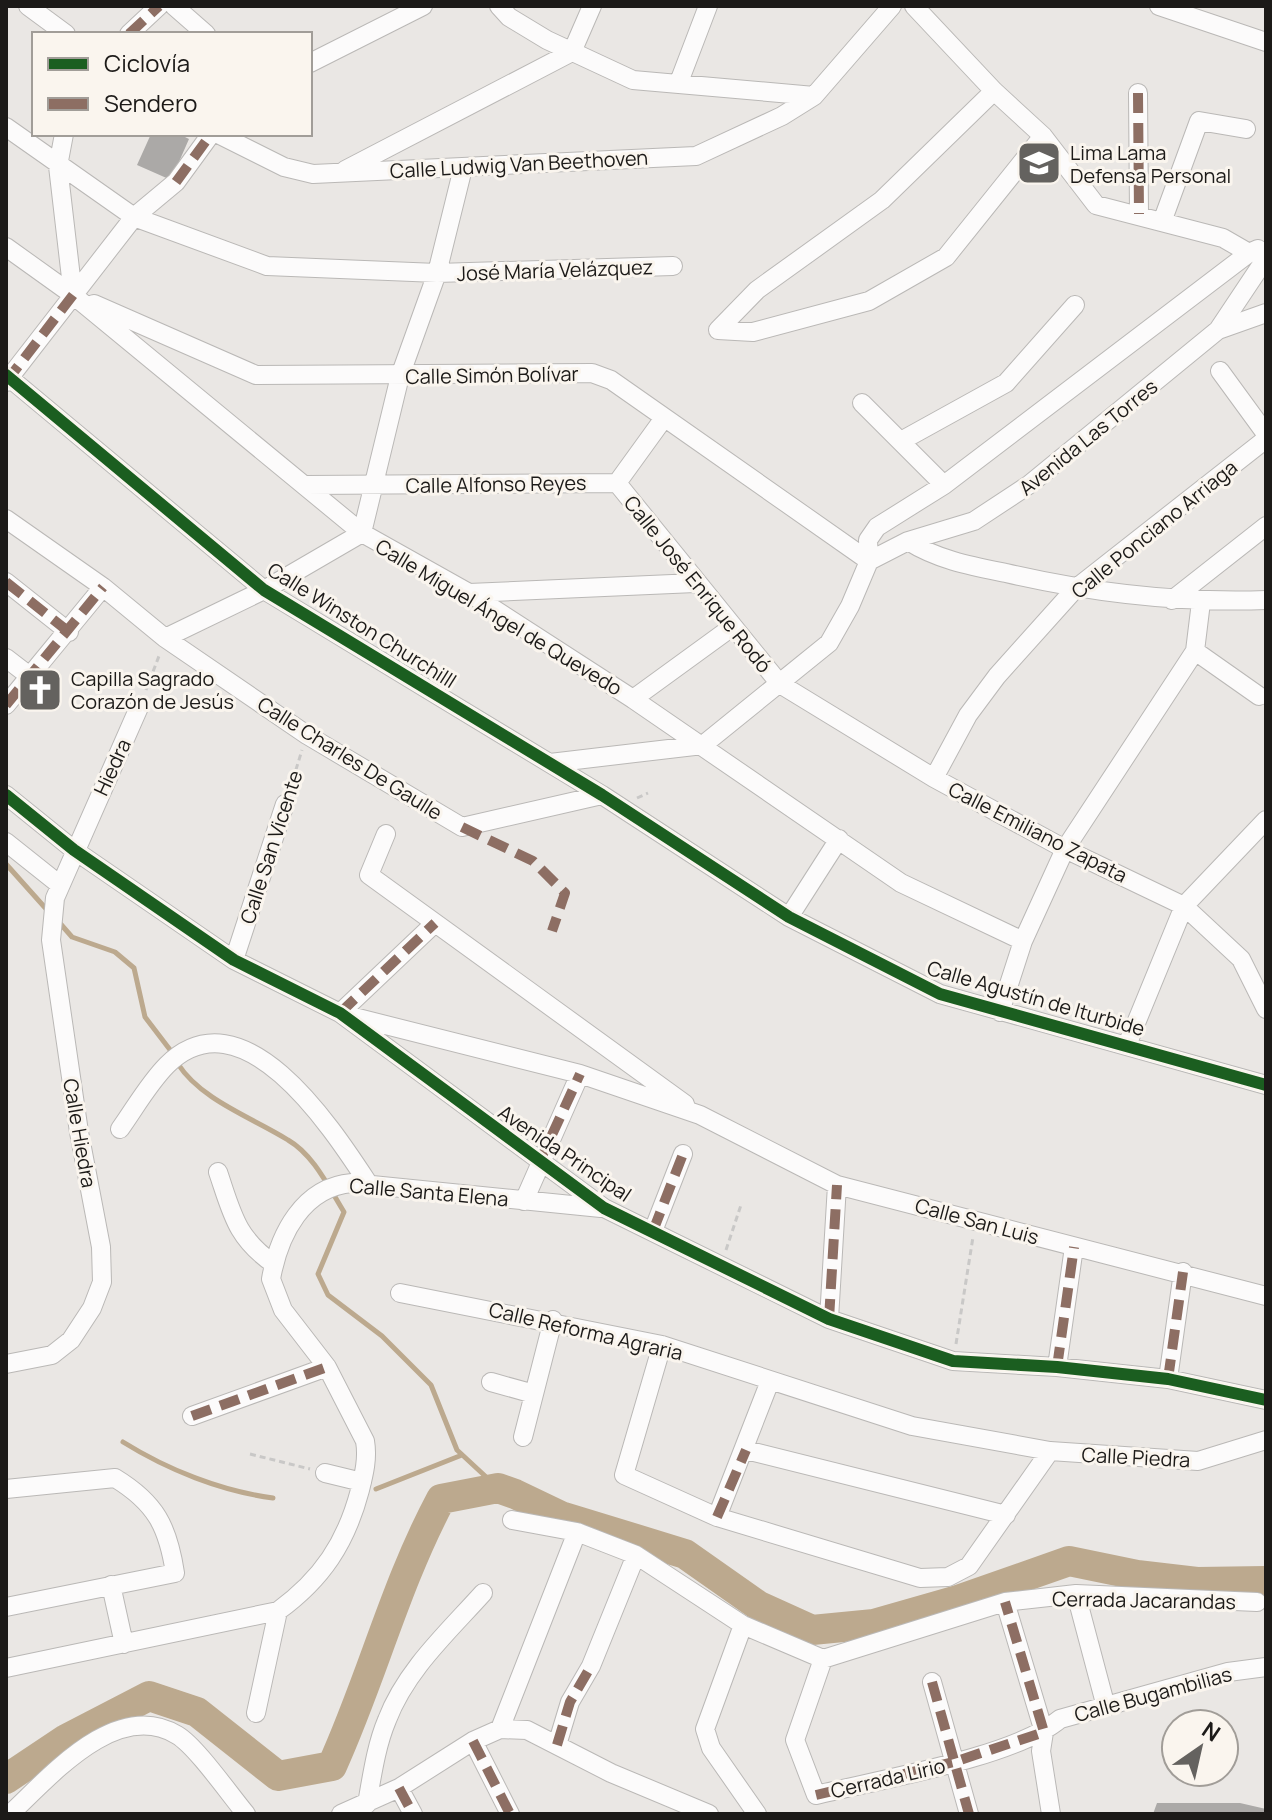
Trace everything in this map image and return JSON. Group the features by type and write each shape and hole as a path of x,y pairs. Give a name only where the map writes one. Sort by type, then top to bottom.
{"street":[{"path":"28,6 63,32"},
{"path":"131,32 159,6"},
{"path":"174,6 204,32"},
{"path":"380,6 396,18"},
{"path":"312,62 422,6"},
{"path":"499,6 509,17 572,52 633,80 814,96"},
{"path":"342,172 572,52 592,6"},
{"path":"679,82 708,6"},
{"name":"Calle Ludwig Van Beethoven","path":"222,136 298,172 463,168 696,156 782,116 814,96 892,6"},
{"path":"914,6 994,91 1043,136 1096,205 1223,238 1260,252"},
{"path":"1159,6 1266,42"},
{"path":"994,91 882,200 757,290 718,330 753,332 869,301 946,257 1043,136"},
{"path":"1138,93 1139,214"},
{"path":"1162,222 1199,121 1246,129"},
{"name":"José María Velázquez","path":"6,127 134,217 267,266 437,273 673,266"},
{"path":"64,136 58,166 73,295"},
{"path":"7,378 134,217 176,182 210,136"},
{"path":"165,638 264,590 362,533 400,376 437,273 463,168"},
{"name":"Calle Miguel Ángel de Quevedo","path":"6,247 73,295 362,533 469,593 633,699 901,883 1023,941"},
{"path":"550,763 703,745 829,643 850,606 869,561 868,540 877,527 944,485 1260,252"},
{"name":"Avenida Las Torres","path":"869,561 908,541 974,521 998,507 1127,408 1218,330 1260,252"},
{"name":"Calle Simón Bolívar","path":"73,295 256,375 592,373 611,380 869,561"},
{"path":"901,441 1006,383 1075,305"},
{"path":"1218,330 1266,313"},
{"path":"1220,371 1266,437"},
{"name":"Calle Winston Churchilll","path":"7,378 264,590 602,795"},
{"path":"862,403 944,485"},
{"path":"617,483 664,418"},
{"name":"Calle Ponciano Arriaga","path":"934,778 968,715 997,676 1075,589 1266,437"},
{"name":"Calle Alfonso Reyes","path":"305,485 617,483"},
{"name":"Calle José Enrique Rodó","path":"617,483 695,583 780,684"},
{"name":"Calle Charles De Gaulle","path":"6,519 103,587 165,638 307,735 462,827 602,795"},
{"path":"1172,600 1266,526"},
{"path":"908,541 929,555 1075,589 1201,602 1266,600"},
{"path":"6,582 69,632"},
{"path":"469,593 695,583"},
{"path":"6,705 32,678 103,587"},
{"path":"1000,1012 1023,941 1065,849 1195,651 1201,602"},
{"path":"633,699 732,627"},
{"path":"1195,651 1259,696"},
{"path":"6,658 32,678"},
{"name":"Calle Emiliano Zapata","path":"780,684 934,778 1065,849 1184,906 1241,959 1264,998"},
{"name":"Hiedra","path":"74,850 140,705"},
{"name":"Avenida Principal","path":"6,795 74,850 234,960 340,1013 539,1163 604,1208 829,1319 953,1361 1057,1367 1168,1379 1265,1397"},
{"name":"Calle Agustín de Iturbide","path":"602,795 789,917 915,983 1000,1012 1266,1085"},
{"name":"Calle San Vicente","path":"234,960 285,804"},
{"path":"1127,1045 1184,906 1266,820"},
{"name":"Calle San Luis","path":"386,834 369,875 700,1115"},
{"path":"789,917 839,839"},
{"path":"6,842 57,891"},
{"name":"Calle Hiedra","path":"6,1364 52,1355 71,1340 92,1308 102,1282 101,1247 79,1132 51,940 57,891 74,850"},
{"path":"340,1013 435,923"},
{"name":"Calle San Luis","path":"340,1013 580,1074 700,1115 837,1185 1183,1272 1266,1296"},
{"path":"120,1129 168,1063 191,1050 232,1047 289,1079 327,1121 370,1186"},
{"path":"524,1201 580,1074"},
{"path":"653,1231 683,1154"},
{"path":"6,1668 278,1611 304,1593 331,1561 352,1518 367,1454 365,1441 327,1367 283,1310 271,1279 274,1264 251,1249 238,1231 218,1172"},
{"name":"Calle Santa Elena","path":"274,1264 294,1216 313,1196 342,1184 604,1208"},
{"path":"829,1319 837,1185"},
{"path":"1057,1367 1074,1247"},
{"path":"1168,1379 1183,1272"},
{"name":"Calle Reforma Agraria","path":"400,1293 553,1320 662,1345 912,1426 1050,1451"},
{"path":"523,1437 553,1320"},
{"path":"662,1345 624,1475 717,1517 920,1578 948,1577 969,1566 1050,1451"},
{"path":"192,1416 327,1367"},
{"path":"717,1517 746,1450 770,1381"},
{"path":"491,1382 534,1394"},
{"name":"Calle Piedra","path":"1050,1451 1198,1461 1266,1440"},
{"path":"746,1450 1006,1515"},
{"path":"325,1473 362,1482"},
{"path":"6,1489 115,1478 160,1516 171,1544 175,1573 6,1607"},
{"path":"512,1520 577,1532 636,1555 743,1625 823,1659"},
{"path":"500,1729 577,1532"},
{"path":"557,1745 570,1702 591,1666 636,1555"},
{"path":"111,1585 124,1644"},
{"path":"367,1804 386,1721 399,1694 423,1659 483,1593"},
{"path":"1076,1594 1106,1707"},
{"name":"Cerrada Jacarandas","path":"823,1659 1005,1602 1076,1594 1257,1602"},
{"path":"1005,1602 1044,1732 1041,1751 1051,1814"},
{"path":"256,1713 278,1611"},
{"path":"743,1625 705,1729 711,1748 757,1814"},
{"name":"Cerrada Lirio","path":"823,1659 795,1740 816,1795 954,1762 969,1814"},
{"name":"Calle Bugambilias","path":"954,1762 1044,1732 1060,1719 1228,1672 1266,1667"},
{"path":"932,1682 954,1762"},
{"path":"10,1814 78,1751 102,1735 135,1728 159,1728 178,1735 246,1814"},
{"path":"341,1814 399,1788 473,1741 500,1729 527,1730 611,1773 709,1814"},
{"path":"473,1741 510,1814"},
{"path":"399,1788 413,1814"}],"path":[{"path":"140,705 165,638"},
{"path":"721,1265 741,1205"},
{"path":"953,1361 976,1221"},
{"path":"250,1454 325,1473"}],"building":[{"path":"150,136 183,136 189,139 171,180 137,165"},
{"name":"Capilla Sagrado Corazón de Jesús","path":"42,669 59,681 38,711 21,699"},
{"path":"1157,1803 1240,1803 1266,1809 1266,1814 1153,1814"}],"waterway":[{"path":"6,864 48,911"},
{"path":"58,921 72,937 115,952 134,968 145,1017 174,1055"},
{"path":"178,1064 200,1088 288,1140 313,1163 344,1212 318,1274 328,1295 382,1336 431,1385 457,1450 498,1488"},
{"path":"123,1442 195,1478 273,1498"},
{"path":"376,1489 462,1455"},
{"path":"6,1779 66,1739 149,1696 197,1712 278,1776 332,1766 410,1565 441,1499 498,1488 561,1516 685,1554 759,1606 812,1630 874,1624 958,1600 1069,1561 1137,1575 1197,1582 1266,1581"}],"marked path":[{"path":"131,32 159,6"},
{"path":"1138,93 1139,214"},
{"path":"176,182 210,136"},
{"path":"6,382 73,295"},
{"path":"6,582 69,632"},
{"path":"6,705 103,587"},
{"path":"462,827 533,861 565,893 552,931"},
{"path":"340,1013 435,923"},
{"path":"539,1163 580,1074"},
{"path":"653,1231 683,1154"},
{"path":"829,1319 837,1185"},
{"path":"1057,1367 1074,1247"},
{"path":"1168,1379 1183,1272"},
{"path":"192,1416 327,1367"},
{"path":"717,1517 746,1450"},
{"path":"816,1795 954,1762 1044,1732 1005,1602"},
{"path":"557,1745 570,1702 591,1666"},
{"path":"932,1682 969,1814"},
{"path":"473,1741 510,1814"},
{"path":"399,1788 413,1814"}],"cycle path":[{"path":"6,375 264,590 602,795 789,917 940,994 1266,1085"},
{"path":"6,795 74,850 234,960 340,1013 604,1208 829,1319 953,1361 1057,1367 1168,1379 1266,1400"}],"place":[{"name":"Lima Lama Defensa Personal","path":"1039,163"},
{"name":"Capilla Sagrado Corazón de Jesús","path":"40,690"}]}
